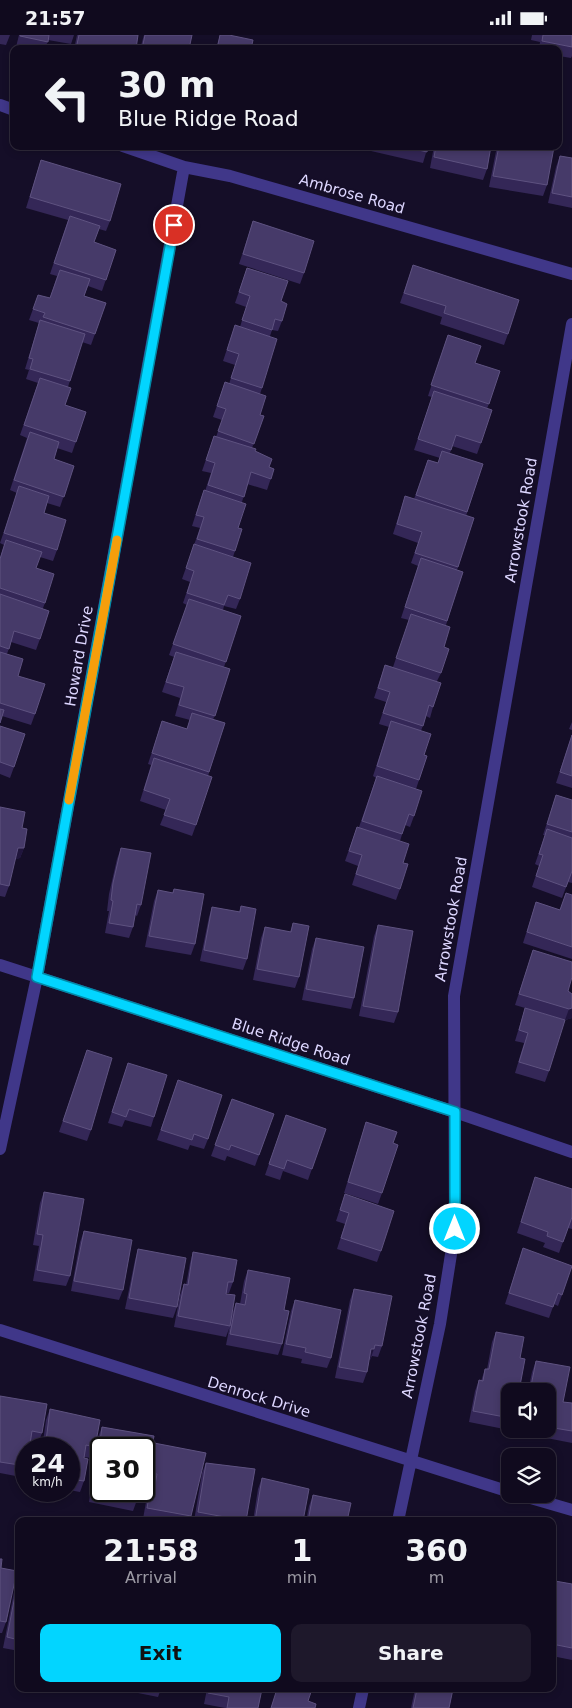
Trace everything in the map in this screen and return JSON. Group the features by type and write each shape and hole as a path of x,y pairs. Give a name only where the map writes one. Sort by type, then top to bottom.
{"street":[{"name":"Ambrose Road","path":"135,150 184,167 230,176 572,274"},
{"name":"Howard Drive","path":"0,1149 37,977 184,167"},
{"name":"Arrowstook Road","path":"399,1517 440,1325 455,1229 454,996 572,324"},
{"name":"Blue Ridge Road","path":"0,965 455,1112 572,1152"},
{"name":"Denrock Drive","path":"0,1330 501,1489"},
{"path":"546,1503 572,1511"},
{"path":"360,1708 363,1692"}],"building":[{"path":"20,35 49,35 48,42"},
{"path":"79,35 138,35 137,45 77,45"},
{"path":"145,35 192,35 190,45 143,45"},
{"path":"220,35 253,40 252,45 218,45"},
{"path":"543,35 572,35 572,47 542,41"},
{"path":"435,150 490,150 487,169 434,157"},
{"path":"498,150 553,150 547,185 493,176"},
{"path":"560,156 572,158 572,197 552,193"},
{"path":"41,160 121,184 110,221 30,197"},
{"path":"70,216 100,226 94,242 116,250 106,280 54,263"},
{"path":"253,221 314,241 304,273 243,254"},
{"path":"413,265 519,300 508,334 444,313 446,306 404,293"},
{"path":"247,268 288,281 281,301 287,304 282,321 275,319 272,330 242,320 250,296 239,292"},
{"path":"60,270 90,279 84,296 106,303 95,334 43,317 45,313 33,309 38,295 50,298"},
{"path":"40,320 85,334 70,381 30,369 33,359 29,358"},
{"path":"235,325 277,339 262,388 231,378 239,354 227,350"},
{"path":"448,335 481,346 475,363 500,371 489,404 431,385"},
{"path":"40,378 71,388 65,405 86,412 76,442 24,425"},
{"path":"225,382 266,396 260,415 264,416 254,444 218,431 226,409 217,406"},
{"path":"434,391 492,410 481,443 456,435 451,450 418,439"},
{"path":"30,432 59,442 54,459 74,466 64,497 14,480"},
{"path":"214,436 256,449 255,451 272,459 269,467 274,469 271,479 251,472 244,497 208,485 215,463 206,460"},
{"path":"442,451 483,464 467,512 416,495 428,460 438,463"},
{"path":"19,486 49,496 44,513 66,520 57,550 4,533"},
{"path":"204,490 246,504 238,528 242,529 235,551 197,539 204,517 196,515"},
{"path":"405,496 474,518 458,567 415,553 422,532 397,524"},
{"path":"6,540 42,552 36,568 54,574 45,603 0,588 0,559"},
{"path":"194,544 251,563 240,599 228,595 224,605 187,593 194,571 186,568"},
{"path":"421,558 463,572 447,621 405,607"},
{"path":"0,594 49,611 40,639 14,631 9,649 0,646"},
{"path":"189,599 241,616 226,662 173,644"},
{"path":"411,614 450,627 444,647 449,649 441,673 396,658"},
{"path":"0,652 23,659 18,676 45,684 35,714 0,703"},
{"path":"176,652 230,669 215,716 179,705 184,687 166,682"},
{"path":"385,665 441,683 433,707 429,705 423,726 383,713 390,692 378,688"},
{"path":"0,709 4,710 0,723"},
{"path":"192,713 225,723 209,772 152,753 162,721 187,729"},
{"path":"391,721 431,734 424,755 427,756 419,780 377,766"},
{"path":"0,726 25,734 14,767 0,762"},
{"path":"572,735 572,776 560,772"},
{"path":"154,758 212,777 196,825 164,815 170,799 144,790"},
{"path":"377,776 422,791 414,816 409,814 402,834 362,821"},
{"path":"556,795 572,800 572,832 547,824"},
{"path":"0,807 25,812 22,828 27,829 24,848 18,848 9,886 0,884"},
{"path":"357,827 409,844 403,863 408,864 400,889 356,874 362,855 349,851"},
{"path":"547,829 572,838 572,871 566,887 536,876 543,855 539,854"},
{"path":"121,848 151,853 141,905 137,904 133,927 109,923 113,901 111,900 113,883"},
{"path":"174,889 204,894 195,944 149,936 158,890 173,893"},
{"path":"566,893 572,895 572,947 527,932 536,902 560,910"},
{"path":"241,906 256,909 247,959 204,950 212,907 240,912"},
{"path":"293,923 309,926 299,977 257,969 265,927 291,932"},
{"path":"378,925 413,931 398,1012 363,1006"},
{"path":"316,938 364,947 354,998 306,989"},
{"path":"533,950 572,962 572,977 568,991 572,994 572,1008 569,1009 519,994"},
{"path":"525,1008 565,1020 549,1071 519,1062 528,1033 519,1030"},
{"path":"87,1050 112,1058 91,1130 63,1121"},
{"path":"128,1063 167,1075 154,1117 129,1109 126,1117 112,1112"},
{"path":"178,1080 222,1095 208,1139 194,1134 192,1140 161,1130"},
{"path":"232,1099 274,1114 259,1155 231,1145 229,1150 215,1145"},
{"path":"286,1115 326,1129 312,1169 287,1160 284,1169 269,1164"},
{"path":"366,1122 397,1132 393,1143 398,1145 382,1193 348,1182"},
{"path":"535,1177 572,1189 572,1217 563,1242 547,1236 548,1232 521,1222"},
{"path":"44,1192 84,1199 70,1276 37,1270 43,1235 37,1234"},
{"path":"345,1194 394,1211 381,1251 341,1238 349,1213 340,1210"},
{"path":"84,1231 132,1240 123,1290 74,1281"},
{"path":"523,1248 572,1266 562,1295 558,1293 553,1307 509,1293"},
{"path":"138,1249 186,1258 177,1307 129,1298"},
{"path":"193,1252 237,1260 233,1282 228,1282 226,1294 235,1295 230,1326 178,1316 184,1284 188,1285"},
{"path":"248,1270 290,1278 284,1310 289,1311 282,1344 230,1334 236,1303 245,1305 247,1294 244,1293"},
{"path":"354,1289 392,1296 382,1346 375,1345 374,1349 371,1349 367,1372 339,1367"},
{"path":"295,1300 341,1310 331,1358 305,1352 306,1348 286,1344"},
{"path":"496,1332 524,1337 520,1358 525,1359 520,1383 501,1383 501,1416 473,1411 479,1380 483,1381 485,1369 489,1369"},
{"path":"536,1361 570,1367 563,1402 572,1403 572,1431 556,1428 556,1383 532,1383"},
{"path":"0,1396 47,1404 42,1433 32,1431 31,1437 15,1437 15,1464 0,1462"},
{"path":"50,1409 100,1420 97,1437 90,1437 90,1446 86,1445 84,1458 88,1459 84,1481 80,1480 80,1437 46,1437"},
{"path":"102,1427 154,1436 154,1437 101,1437"},
{"path":"155,1443 206,1453 191,1516 147,1508 148,1502 155,1502 157,1474 155,1474"},
{"path":"206,1463 255,1469 247,1517 225,1517 198,1512"},
{"path":"262,1478 309,1489 304,1517 256,1517"},
{"path":"313,1495 351,1503 348,1517 309,1517"},
{"path":"0,1559 2,1559 1,1568 15,1571 15,1580 6,1622 0,1621"},
{"path":"556,1581 572,1584 572,1648 556,1645"},
{"path":"15,1596 15,1639 7,1637"},
{"path":"261,1692 258,1708 227,1708 229,1697 208,1693"},
{"path":"276,1692 311,1692 308,1701 316,1704 315,1708 271,1708"},
{"path":"416,1692 452,1692 449,1708 413,1708"}],"slow traffic":[{"path":"69,800 117,540"}],"route":[{"path":"174,225 37,977 455,1112 455,1229"}]}
